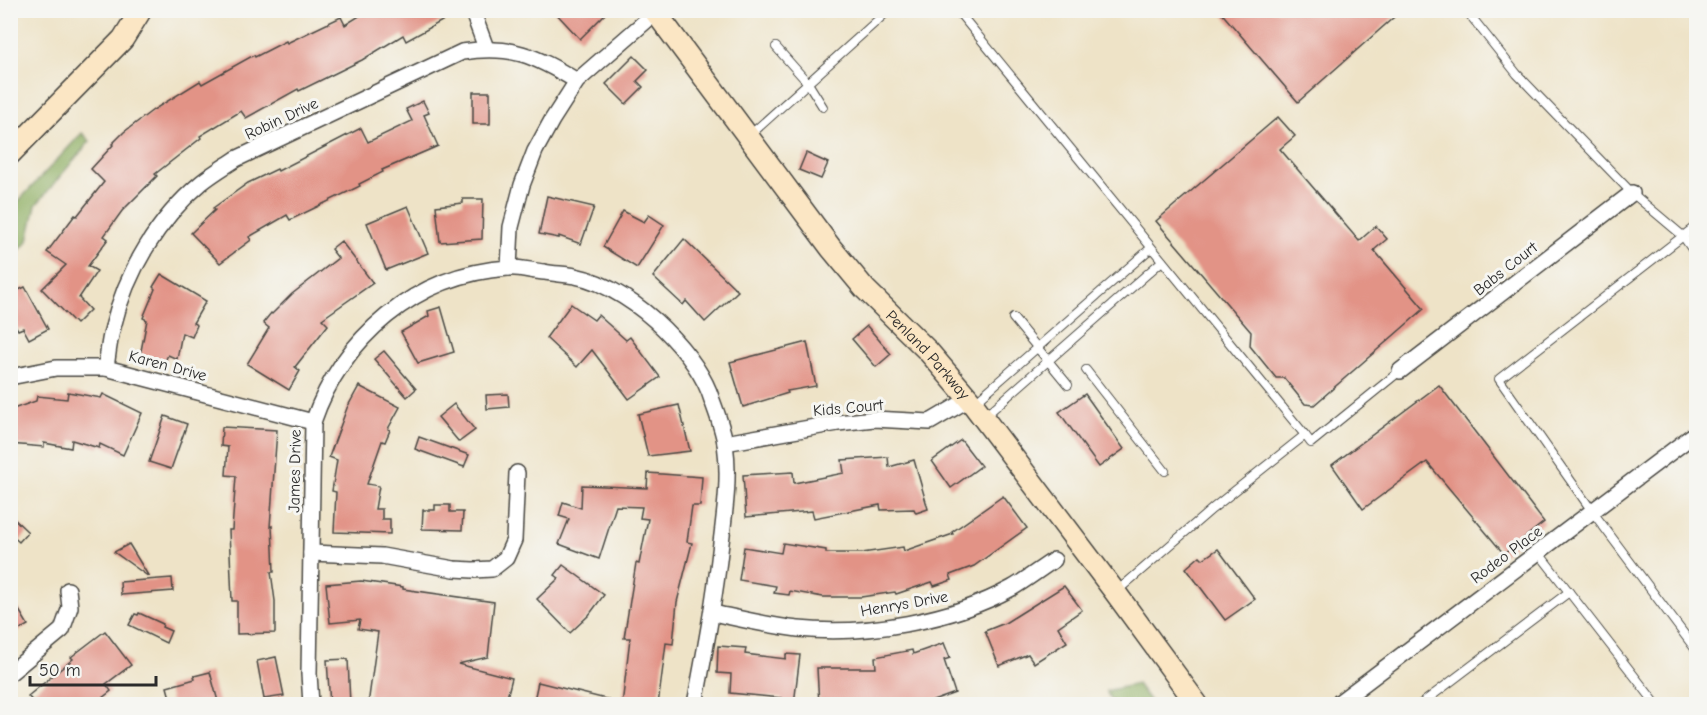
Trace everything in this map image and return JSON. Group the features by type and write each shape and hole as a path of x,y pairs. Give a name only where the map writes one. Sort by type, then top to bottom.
{"street":[{"path":"10,154 123,39 141,10"},
{"path":"472,10 486,48"},
{"path":"509,268 511,227 522,185 535,151 552,120 577,81 654,12"},
{"name":"Penland Parkway","path":"654,12 864,289 928,351 975,407 1197,705"},
{"name":"Robin Drive","path":"106,368 113,326 129,281 149,242 174,209 202,182 236,159 462,52 486,48 512,51 543,60 577,81"},
{"name":"Babs Court","path":"1400,371 1632,193"},
{"name":"James Drive","path":"311,705 309,674 313,422 321,399 350,352 370,328 396,308 423,291 453,279 509,268 577,277 616,292 650,315 685,351 712,397 725,443 727,492 713,614 694,705"},
{"name":"Karen Drive","path":"10,376 56,368 106,368 313,422"},
{"name":"Kids Court","path":"725,443 874,419 930,422 975,407"},
{"name":"Rodeo Place","path":"1337,705 1696,433"},
{"path":"311,553 382,556 454,569 492,569 506,558 514,540 517,473"},
{"name":"Henrys Drive","path":"713,614 799,630 864,630 915,622 958,611 1011,588 1054,560"},
{"path":"10,673 62,630 70,607 68,590"}],"lane":[{"path":"748,137 889,10"},
{"path":"957,10 1311,443 1400,371"},
{"path":"1466,10 1517,74 1632,193 1683,236 1696,255"},
{"path":"776,47 808,83 823,107"},
{"path":"1696,226 1499,379 1592,511 1696,650"},
{"path":"975,407 1036,348 1151,248"},
{"path":"975,407 1048,361 1162,261"},
{"path":"1013,318 1068,385"},
{"path":"1086,369 1165,471"},
{"path":"1115,592 1212,509 1305,435"},
{"path":"1538,552 1656,705"},
{"path":"1421,705 1569,592"}],"green space":[{"path":"82,133 90,141 36,205 28,241 11,259 11,209"},
{"path":"1137,684 1152,704 1113,704 1106,691"}],"building":[{"path":"369,10 462,10 406,41 403,35 362,60 299,91 298,89 246,118 241,111 200,136 201,138 155,174 157,176 122,211 104,236 108,239 88,266 97,271 79,298 90,310 76,324 42,289 66,265 47,252 104,182 91,169 124,132 153,110 200,81 202,84 254,55 255,57 341,17 345,25"},
{"path":"553,10 609,10 580,39"},
{"path":"1219,10 1402,10 1298,102"},
{"path":"634,56 648,70 637,81 643,87 626,104 606,84"},
{"path":"473,92 490,92 490,124 473,124"},
{"path":"423,101 429,113 424,115 438,146 382,170 383,172 359,184 360,186 290,220 287,215 249,237 251,240 220,263 191,233 215,210 213,208 248,183 277,169 278,171 361,128 368,142 412,121 406,109"},
{"path":"1278,117 1295,136 1280,149 1359,241 1376,226 1387,239 1374,250 1424,309 1314,405 1305,404 1284,378 1276,378 1250,346 1251,332 1156,221"},
{"path":"806,153 828,163 821,179 799,170"},
{"path":"547,196 594,207 581,244 559,236 559,238 539,234"},
{"path":"463,199 483,199 482,239 440,242 436,206 463,203"},
{"path":"408,206 428,253 386,270 367,223"},
{"path":"623,211 644,222 649,215 664,225 637,268 603,247"},
{"path":"684,239 738,291 705,322 686,301 683,305 653,277"},
{"path":"341,241 373,283 322,319 328,325 295,367 300,371 289,390 247,364 269,328 263,323 292,294 338,258 331,249"},
{"path":"161,274 206,301 193,323 197,325 192,337 182,333 177,359 168,355 165,361 140,356 147,320 143,318 155,289 153,287"},
{"path":"25,287 48,329 29,339 23,328 18,330 10,317 16,313 10,303 10,294"},
{"path":"571,304 594,320 598,315 626,340 630,337 660,377 629,399 592,350 577,367 546,338"},
{"path":"441,307 454,352 418,363 401,332 429,316 428,311"},
{"path":"867,326 891,354 876,367 852,339"},
{"path":"807,342 816,386 787,391 788,393 743,407 730,362"},
{"path":"384,351 416,389 407,397 374,359"},
{"path":"1439,385 1544,522 1504,554 1427,462 1363,509 1332,465"},
{"path":"359,386 400,407 388,429 390,430 385,442 382,441 367,484 379,486 375,509 382,509 382,519 390,519 390,534 334,532 336,492 332,491 337,460 329,457 347,408"},
{"path":"68,392 101,398 103,394 142,413 123,455 100,444 99,448 72,440 71,448 44,443 44,447 10,444 10,410 36,401 37,396 67,399"},
{"path":"508,394 509,407 487,409 486,395"},
{"path":"1085,394 1124,449 1099,467 1059,412"},
{"path":"454,404 475,430 459,442 438,417"},
{"path":"679,405 690,451 648,456 638,414"},
{"path":"165,416 187,424 171,469 149,462"},
{"path":"222,427 277,430 270,527 272,526 274,572 271,572 275,601 275,633 237,634 237,601 232,601 229,530 232,530 236,476 226,475 228,447 221,446"},
{"path":"419,437 469,455 464,467 415,449"},
{"path":"961,440 981,466 951,488 932,461"},
{"path":"888,457 889,467 914,460 928,509 916,513 914,509 881,510 880,505 814,518 812,511 746,517 743,475 793,472 794,483 844,473 842,460"},
{"path":"648,473 702,477 700,506 692,506 687,542 692,543 677,602 673,644 666,643 658,705 622,705 630,638 624,638 636,563 639,564 648,519 640,518 642,507 616,506 599,559 559,544 569,519 559,516 563,502 581,508 582,485 647,488"},
{"path":"1003,496 1027,528 974,566 950,575 952,580 934,586 932,582 896,594 895,592 861,597 823,597 790,591 789,595 774,593 776,586 739,580 744,547 781,553 783,543 826,550 826,553 862,553 903,547 904,551 953,534 952,532"},
{"path":"435,505 450,505 450,512 463,512 462,530 422,529 423,510 435,510"},
{"path":"10,515 28,532 19,542 10,534"},
{"path":"129,544 149,577 114,552"},
{"path":"1218,549 1255,599 1225,620 1186,568 1200,556 1203,559"},
{"path":"563,565 604,595 589,615 570,633 537,599 559,578 555,575"},
{"path":"172,578 173,591 121,595 120,582"},
{"path":"361,581 494,602 488,657 458,664 512,678 505,705 368,705 378,632 358,629 360,620 330,623 326,584"},
{"path":"1064,586 1082,610 1058,627 1067,642 1034,663 1028,654 999,666 985,631 1005,623"},
{"path":"10,595 28,625 10,635"},
{"path":"139,613 163,624 162,627 171,631 166,643 129,625 135,614"},
{"path":"105,631 131,665 106,684 111,691 93,705 36,705 28,696 73,659 71,657"},
{"path":"944,643 950,658 944,660 955,693 922,705 819,705 817,668 876,668 875,657 912,650 913,654"},
{"path":"718,646 746,648 745,654 786,659 786,654 800,655 794,704 781,703 781,698 730,693 731,674 717,673"},
{"path":"276,657 284,696 264,699 257,661"},
{"path":"348,659 350,705 330,705 327,660"},
{"path":"210,672 219,705 172,705 167,687"},
{"path":"538,682 610,700 609,705 533,705"}]}
